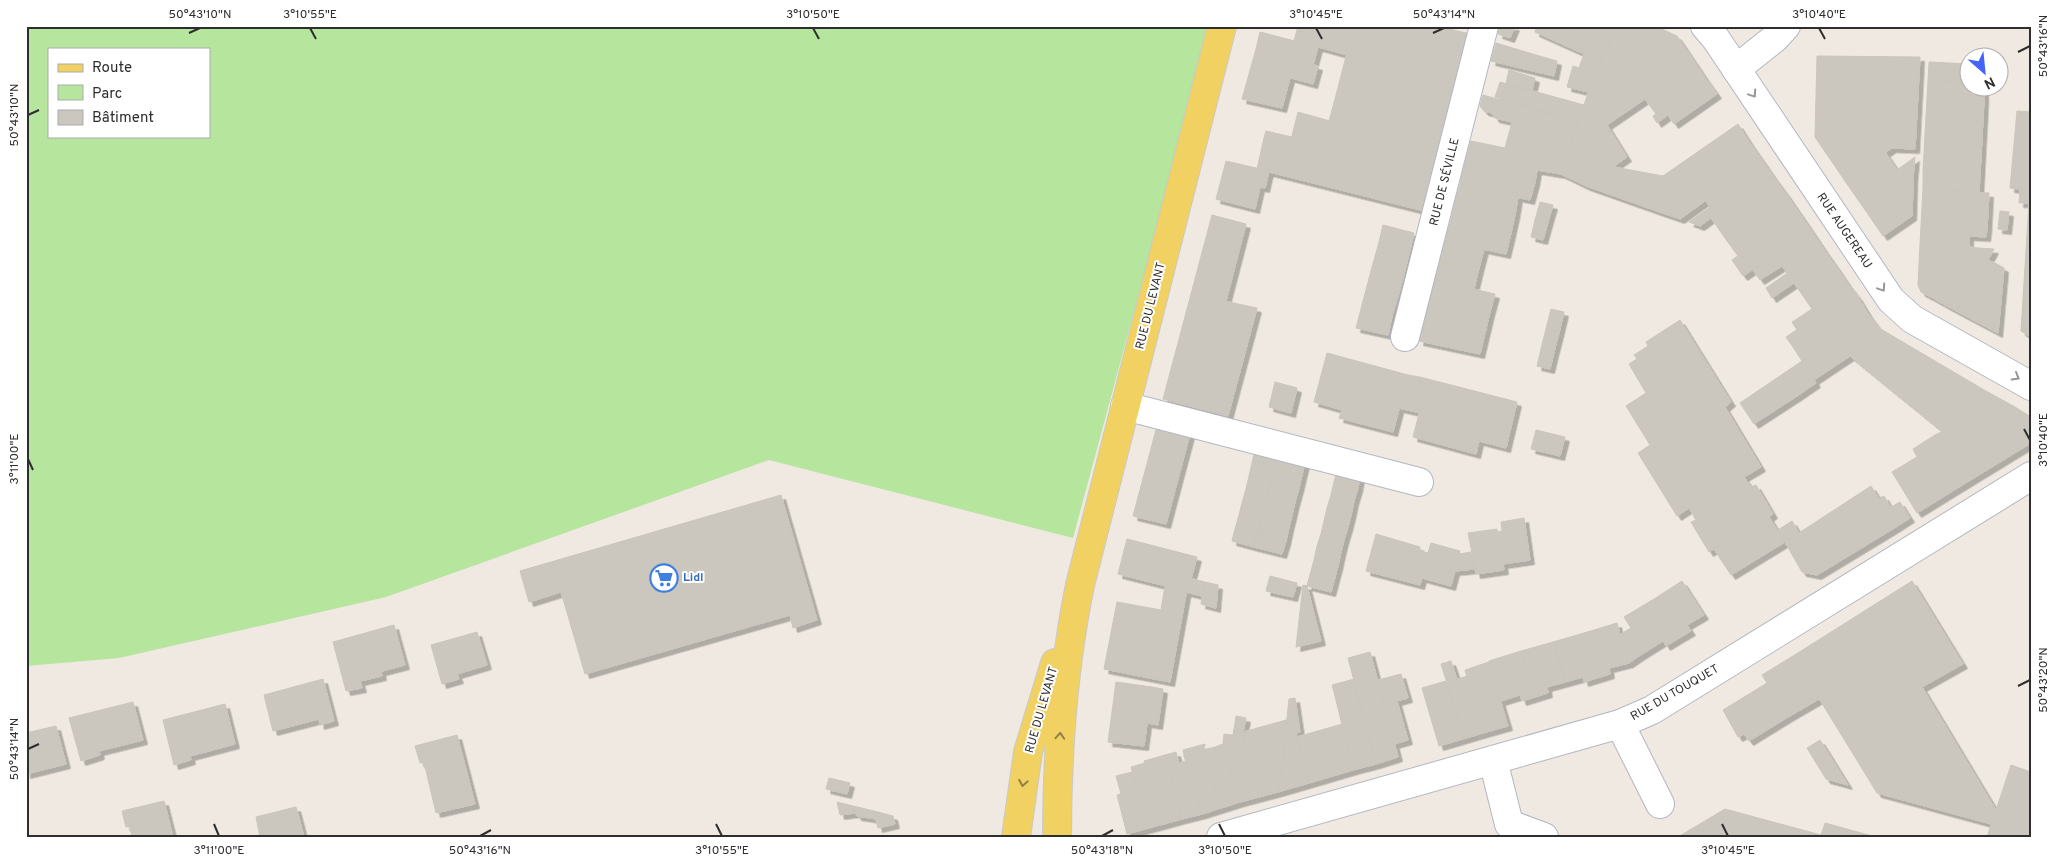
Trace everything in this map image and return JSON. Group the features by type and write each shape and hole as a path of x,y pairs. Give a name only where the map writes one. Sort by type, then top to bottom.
{"main road":[{"name":"RUE DU LEVANT","path":"1016,837 1028,752 1080,585 1222,26"},
{"name":"RUE DU LEVANT","path":"1057,837 1057,794 1064,693 1071,632 1080,585"}],"street":[{"name":"RUE DE SÉVILLE","path":"1405,337 1484,26"},
{"name":"RUE AUGEREAU","path":"1704,26 1716,39 1891,300 1912,319 2031,386"},
{"path":"1736,69 1775,38 1786,26"},
{"path":"1126,406 1419,482"},
{"name":"RUE DU TOUQUET","path":"1221,837 1620,724 1652,710 2031,476"},
{"path":"1620,724 1660,804"},
{"path":"1493,760 1508,830 1544,837"}],"green space":[{"path":"26,26 1211,26 1073,538 769,460 386,597 119,658 26,666"}],"building":[{"path":"1298,26 1328,26 1322,48 1294,41"},
{"path":"1328,26 1354,26 1347,55 1322,48"},
{"path":"1354,26 1437,26 1470,34 1424,211 1313,183"},
{"path":"1500,26 1515,26 1510,38 1498,34"},
{"path":"1537,26 1574,26 1567,44 1602,59 1600,66 1596,65 1588,92 1567,87 1573,66 1579,68 1584,54 1535,32"},
{"path":"1574,26 1617,26 1602,59 1567,44"},
{"path":"1617,26 1641,26 1620,76 1617,74 1604,103 1587,96 1596,65 1600,66"},
{"path":"1641,26 1655,26 1677,36 1696,64 1607,125 1627,157 1586,186 1561,174 1578,122 1587,96 1604,103 1617,74 1620,76"},
{"path":"1260,32 1318,47 1313,65 1256,49"},
{"path":"1496,43 1536,55 1533,71 1491,61"},
{"path":"1256,49 1318,66 1313,84 1251,67"},
{"path":"1536,55 1557,61 1554,76 1533,71"},
{"path":"1817,56 1920,57 1915,149 1892,148 1845,181 1815,137"},
{"path":"1929,62 1960,64 1960,82 1928,80"},
{"path":"1696,64 1706,79 1656,114 1645,99"},
{"path":"1251,67 1290,78 1282,108 1242,99"},
{"path":"1509,70 1535,78 1532,90 1506,84"},
{"path":"1706,79 1717,94 1674,124 1668,115 1657,123 1653,116"},
{"path":"1928,80 1960,82 1960,98 1984,98 1984,100 1927,98"},
{"path":"1500,82 1584,105 1578,122 1495,97"},
{"path":"1483,95 1578,122 1565,162 1505,148 1512,122 1495,118 1492,113 1484,111 1480,106"},
{"path":"1927,98 1984,100 1983,119 1926,116"},
{"path":"2017,111 2031,112 2031,337 2021,331 2029,203 2019,203 2020,189 2010,188"},
{"path":"1298,112 1330,121 1322,152 1290,144"},
{"path":"1926,116 1983,119 1982,138 1925,134"},
{"path":"1738,124 1750,143 1654,210 1586,186 1614,167 1663,176"},
{"path":"1266,131 1283,135 1282,142 1264,138"},
{"path":"1925,134 1982,138 1981,156 1924,153"},
{"path":"1283,135 1292,137 1290,144 1282,142"},
{"path":"1264,138 1282,142 1279,150 1288,152 1290,144 1322,152 1313,183 1257,169"},
{"path":"1471,141 1565,162 1561,174 1537,170 1535,182 1464,167"},
{"path":"1282,142 1290,144 1288,152 1279,150"},
{"path":"1750,143 1762,160 1680,219 1654,210"},
{"path":"1885,152 1897,170 1890,175 1895,181 1909,172 1913,179 1913,186 1870,217 1845,181"},
{"path":"1924,153 1981,156 1980,175 1923,171"},
{"path":"1915,157 1913,179 1909,172 1895,181 1890,175"},
{"path":"1762,160 1773,176 1715,215 1710,207 1722,198 1718,192"},
{"path":"1226,161 1269,171 1265,188 1260,187 1255,209 1216,199"},
{"path":"1464,167 1535,182 1530,200 1460,185"},
{"path":"1923,171 1980,175 1979,193 1923,189"},
{"path":"1773,176 1787,195 1725,238 1711,218"},
{"path":"1460,185 1518,197 1515,215 1455,202"},
{"path":"1913,186 1912,216 1883,236 1870,217"},
{"path":"1923,189 1989,193 1988,211 1922,207"},
{"path":"1718,192 1722,198 1710,207 1705,200"},
{"path":"1787,195 1800,214 1738,256 1725,238"},
{"path":"1455,202 1515,215 1511,233 1451,220"},
{"path":"1540,202 1553,205 1548,222 1535,220"},
{"path":"1710,207 1715,215 1700,226 1689,222"},
{"path":"1922,207 1988,211 1987,229 1921,225"},
{"path":"2000,211 2009,212 2007,230 1998,229"},
{"path":"1800,214 1811,230 1743,276 1732,260"},
{"path":"1212,215 1246,224 1226,301 1191,294"},
{"path":"1451,220 1511,233 1506,254 1445,241"},
{"path":"1535,220 1548,222 1543,240 1531,237"},
{"path":"1383,225 1414,233 1409,254 1378,246"},
{"path":"1921,225 1987,229 1986,237 1969,236 1969,247 1920,244"},
{"path":"1811,230 1823,248 1787,273 1782,266 1760,280 1753,270"},
{"path":"1445,241 1484,249 1479,268 1440,261"},
{"path":"1920,244 1959,246 1931,297 1921,292 1918,285"},
{"path":"1378,246 1409,254 1404,274 1372,267"},
{"path":"1959,246 1978,248 1947,306 1931,297"},
{"path":"1823,248 1837,268 1801,293 1794,283 1772,298 1766,288"},
{"path":"1978,248 1994,249 1960,313 1947,306"},
{"path":"1988,260 1997,264 1979,323 1960,313"},
{"path":"1440,261 1479,268 1474,289 1435,280"},
{"path":"1997,264 2004,268 1998,333 1979,323"},
{"path":"1372,267 1404,274 1399,293 1367,286"},
{"path":"1837,268 1848,284 1812,309 1801,293"},
{"path":"1435,280 1495,294 1490,312 1430,299"},
{"path":"1848,284 1858,297 1791,344 1786,337 1807,323 1803,315"},
{"path":"1367,286 1399,293 1393,313 1362,305"},
{"path":"1191,294 1257,308 1228,416 1163,399"},
{"path":"1858,297 1869,315 1802,361 1791,344"},
{"path":"1430,299 1490,312 1485,333 1425,320"},
{"path":"1362,305 1393,312 1388,335 1356,328"},
{"path":"1551,309 1564,312 1559,333 1546,329"},
{"path":"1803,315 1807,323 1797,330 1792,322"},
{"path":"1869,315 1879,328 1986,391 1954,438 1977,476 1917,513 1892,472 1917,457 1913,449 1935,435 1941,445 1952,439 1850,356 1837,337"},
{"path":"1425,320 1485,333 1480,354 1419,341"},
{"path":"1680,320 1731,402 1725,407 1761,467 1744,477 1751,487 1756,485 1773,514 1769,517 1785,542 1731,575 1714,549 1709,552 1691,522 1696,520 1689,508 1677,516 1638,453 1650,445 1626,406 1646,393 1629,364 1637,359 1634,355 1648,346 1646,342"},
{"path":"1546,329 1559,333 1554,352 1541,349"},
{"path":"1837,337 1850,356 1814,380 1802,361"},
{"path":"1541,349 1554,352 1550,369 1537,366"},
{"path":"1327,353 1408,375 1393,432 1339,418 1342,410 1314,402"},
{"path":"1802,361 1808,370 1788,383 1797,396 1754,424 1740,403"},
{"path":"1808,370 1816,383 1797,396 1788,383"},
{"path":"1408,375 1420,377 1415,396 1423,398 1420,413 1399,408"},
{"path":"1420,377 1517,402 1506,448 1479,441 1476,454 1413,437 1423,398 1415,396"},
{"path":"1275,382 1297,388 1291,413 1269,407"},
{"path":"1986,391 2015,407 1975,451 1961,428"},
{"path":"2015,407 2031,417 2031,443 1987,470 1975,451"},
{"path":"1157,426 1190,434 1166,524 1133,516"},
{"path":"1961,428 1987,470 1977,476 1954,438"},
{"path":"1536,430 1565,437 1560,456 1531,449"},
{"path":"1943,431 1952,439 1941,445 1935,435"},
{"path":"1255,450 1278,456 1274,468 1252,463"},
{"path":"1278,456 1305,463 1302,475 1274,468"},
{"path":"1252,463 1274,468 1271,481 1249,476"},
{"path":"1274,468 1302,475 1299,488 1271,481"},
{"path":"1337,471 1360,477 1358,488 1334,482"},
{"path":"1249,476 1271,481 1267,495 1246,489"},
{"path":"1271,481 1299,488 1295,502 1267,495"},
{"path":"1334,482 1358,488 1354,501 1331,495"},
{"path":"1871,486 1896,527 1817,575 1802,572 1785,542"},
{"path":"1246,489 1267,495 1264,508 1242,503"},
{"name":"Lidl","path":"781,495 817,620 793,628 790,615 585,674 561,592 529,602 520,571"},
{"path":"1267,495 1295,502 1292,515 1264,508"},
{"path":"1331,495 1354,501 1351,515 1327,508"},
{"path":"1884,496 1891,508 1886,510 1879,498"},
{"path":"1900,502 1910,518 1896,527 1886,510"},
{"path":"1242,503 1264,508 1261,520 1239,515"},
{"path":"1264,508 1292,515 1289,527 1261,520"},
{"path":"1327,508 1351,515 1348,527 1324,521"},
{"path":"1239,515 1261,520 1257,534 1235,529"},
{"path":"1524,518 1530,560 1503,564 1504,570 1476,574 1468,533 1497,529 1497,532 1502,531 1501,522"},
{"path":"1261,520 1289,527 1286,541 1257,534"},
{"path":"1324,521 1348,527 1344,540 1321,534"},
{"path":"1792,521 1799,533 1785,542 1778,530"},
{"path":"1235,529 1257,534 1254,547 1232,541"},
{"path":"1257,534 1286,541 1282,554 1254,547"},
{"path":"1321,534 1344,540 1341,552 1317,546"},
{"path":"1376,534 1420,547 1419,551 1428,553 1431,543 1460,551 1459,554 1471,552 1475,569 1455,571 1451,586 1422,578 1420,585 1366,571"},
{"path":"1127,539 1197,557 1191,579 1174,574 1170,587 1118,574"},
{"path":"1317,546 1341,552 1338,566 1314,560"},
{"path":"1314,560 1338,566 1335,577 1311,571"},
{"path":"1311,571 1335,577 1331,592 1307,586"},
{"path":"1174,574 1189,578 1170,682 1104,669 1117,602 1161,610 1165,586 1170,587"},
{"path":"1270,576 1297,583 1293,597 1266,591"},
{"path":"1189,578 1205,582 1202,596 1186,592"},
{"path":"1682,581 1704,615 1687,625 1691,631 1679,638 1654,599"},
{"path":"1912,581 1963,664 1922,687 1996,810 1991,824 1877,793 1793,656"},
{"path":"1205,582 1218,585 1216,608 1201,604"},
{"path":"1303,585 1307,586 1321,641 1296,647"},
{"path":"1654,599 1679,638 1666,646 1663,641 1639,656 1624,632 1631,628 1624,617"},
{"path":"1617,623 1620,635 1624,632 1639,656 1629,663 1609,668 1610,674 1597,678 1584,633"},
{"path":"394,625 405,665 359,677 362,688 346,691 333,642"},
{"path":"477,632 487,665 457,674 459,679 442,684 431,645"},
{"path":"1584,633 1597,678 1584,682 1583,677 1565,682 1553,642"},
{"path":"1553,642 1565,682 1547,687 1548,693 1535,697 1521,651"},
{"path":"1521,651 1535,697 1522,701 1520,695 1501,701 1489,661"},
{"path":"1370,652 1398,757 1376,764 1348,658"},
{"path":"1793,656 1819,699 1788,717 1762,675"},
{"path":"1451,661 1457,679 1447,683 1441,664"},
{"path":"1489,662 1508,726 1483,733 1465,670"},
{"path":"381,671 382,676 360,681 359,677"},
{"path":"1401,674 1408,698 1397,701 1408,740 1394,744 1378,680"},
{"path":"1467,676 1483,733 1463,739 1447,683"},
{"path":"323,679 334,721 320,725 319,719 273,731 264,695"},
{"path":"1354,679 1355,686 1334,692 1332,685"},
{"path":"1446,681 1463,739 1439,746 1422,688"},
{"path":"1116,682 1152,687 1144,746 1108,742"},
{"path":"1767,683 1788,717 1749,741 1744,734 1738,737 1723,710"},
{"path":"1355,686 1376,764 1353,770 1334,692"},
{"path":"1152,687 1163,689 1158,725 1147,723"},
{"path":"1295,698 1300,732 1296,733 1309,783 1278,792 1284,751 1281,741 1285,739 1281,728 1286,727 1289,699"},
{"path":"133,702 143,740 99,751 100,755 81,761 69,718"},
{"path":"225,704 235,744 190,756 191,760 174,765 163,720"},
{"path":"1236,716 1246,718 1243,732 1236,734 1237,740 1223,744 1224,734 1233,735"},
{"path":"1286,720 1286,727 1243,739 1243,732"},
{"path":"1342,724 1353,770 1309,783 1297,737"},
{"path":"56,726 66,764 26,774 26,733"},
{"path":"1281,728 1285,739 1281,741 1284,751 1278,792 1259,797 1243,739"},
{"path":"1243,732 1259,797 1240,802 1223,744 1237,740 1236,734"},
{"path":"457,735 475,804 436,813 424,762 420,763 415,746"},
{"path":"1820,740 1848,785 1826,779 1807,748"},
{"path":"1205,744 1204,750 1184,756 1183,750"},
{"path":"1223,744 1240,802 1221,808 1209,767 1219,763 1215,747"},
{"path":"1215,747 1219,763 1209,767 1204,750"},
{"path":"1204,750 1221,808 1202,814 1184,756"},
{"path":"1176,752 1179,764 1168,766 1165,755"},
{"path":"1165,755 1182,819 1164,824 1144,761"},
{"path":"1186,761 1202,814 1182,819 1168,766"},
{"path":"1145,763 1164,824 1145,829 1134,789 1137,788 1131,767"},
{"path":"2011,765 2031,772 2031,837 1987,837"},
{"path":"1132,772 1137,788 1134,789 1145,829 1127,834 1117,795 1121,794 1116,776"},
{"path":"829,778 850,783 847,794 826,789"},
{"path":"164,801 173,837 132,837 130,826 126,827 122,811"},
{"path":"837,802 853,806 855,813 840,815"},
{"path":"853,806 874,811 876,819 857,816"},
{"path":"296,807 304,837 260,837 256,817"},
{"path":"1725,809 1821,835 1825,823 1876,837 1678,837"},
{"path":"874,811 893,816 895,824 878,828"}],"place":[{"name":"Lidl","path":"664,578"}]}
